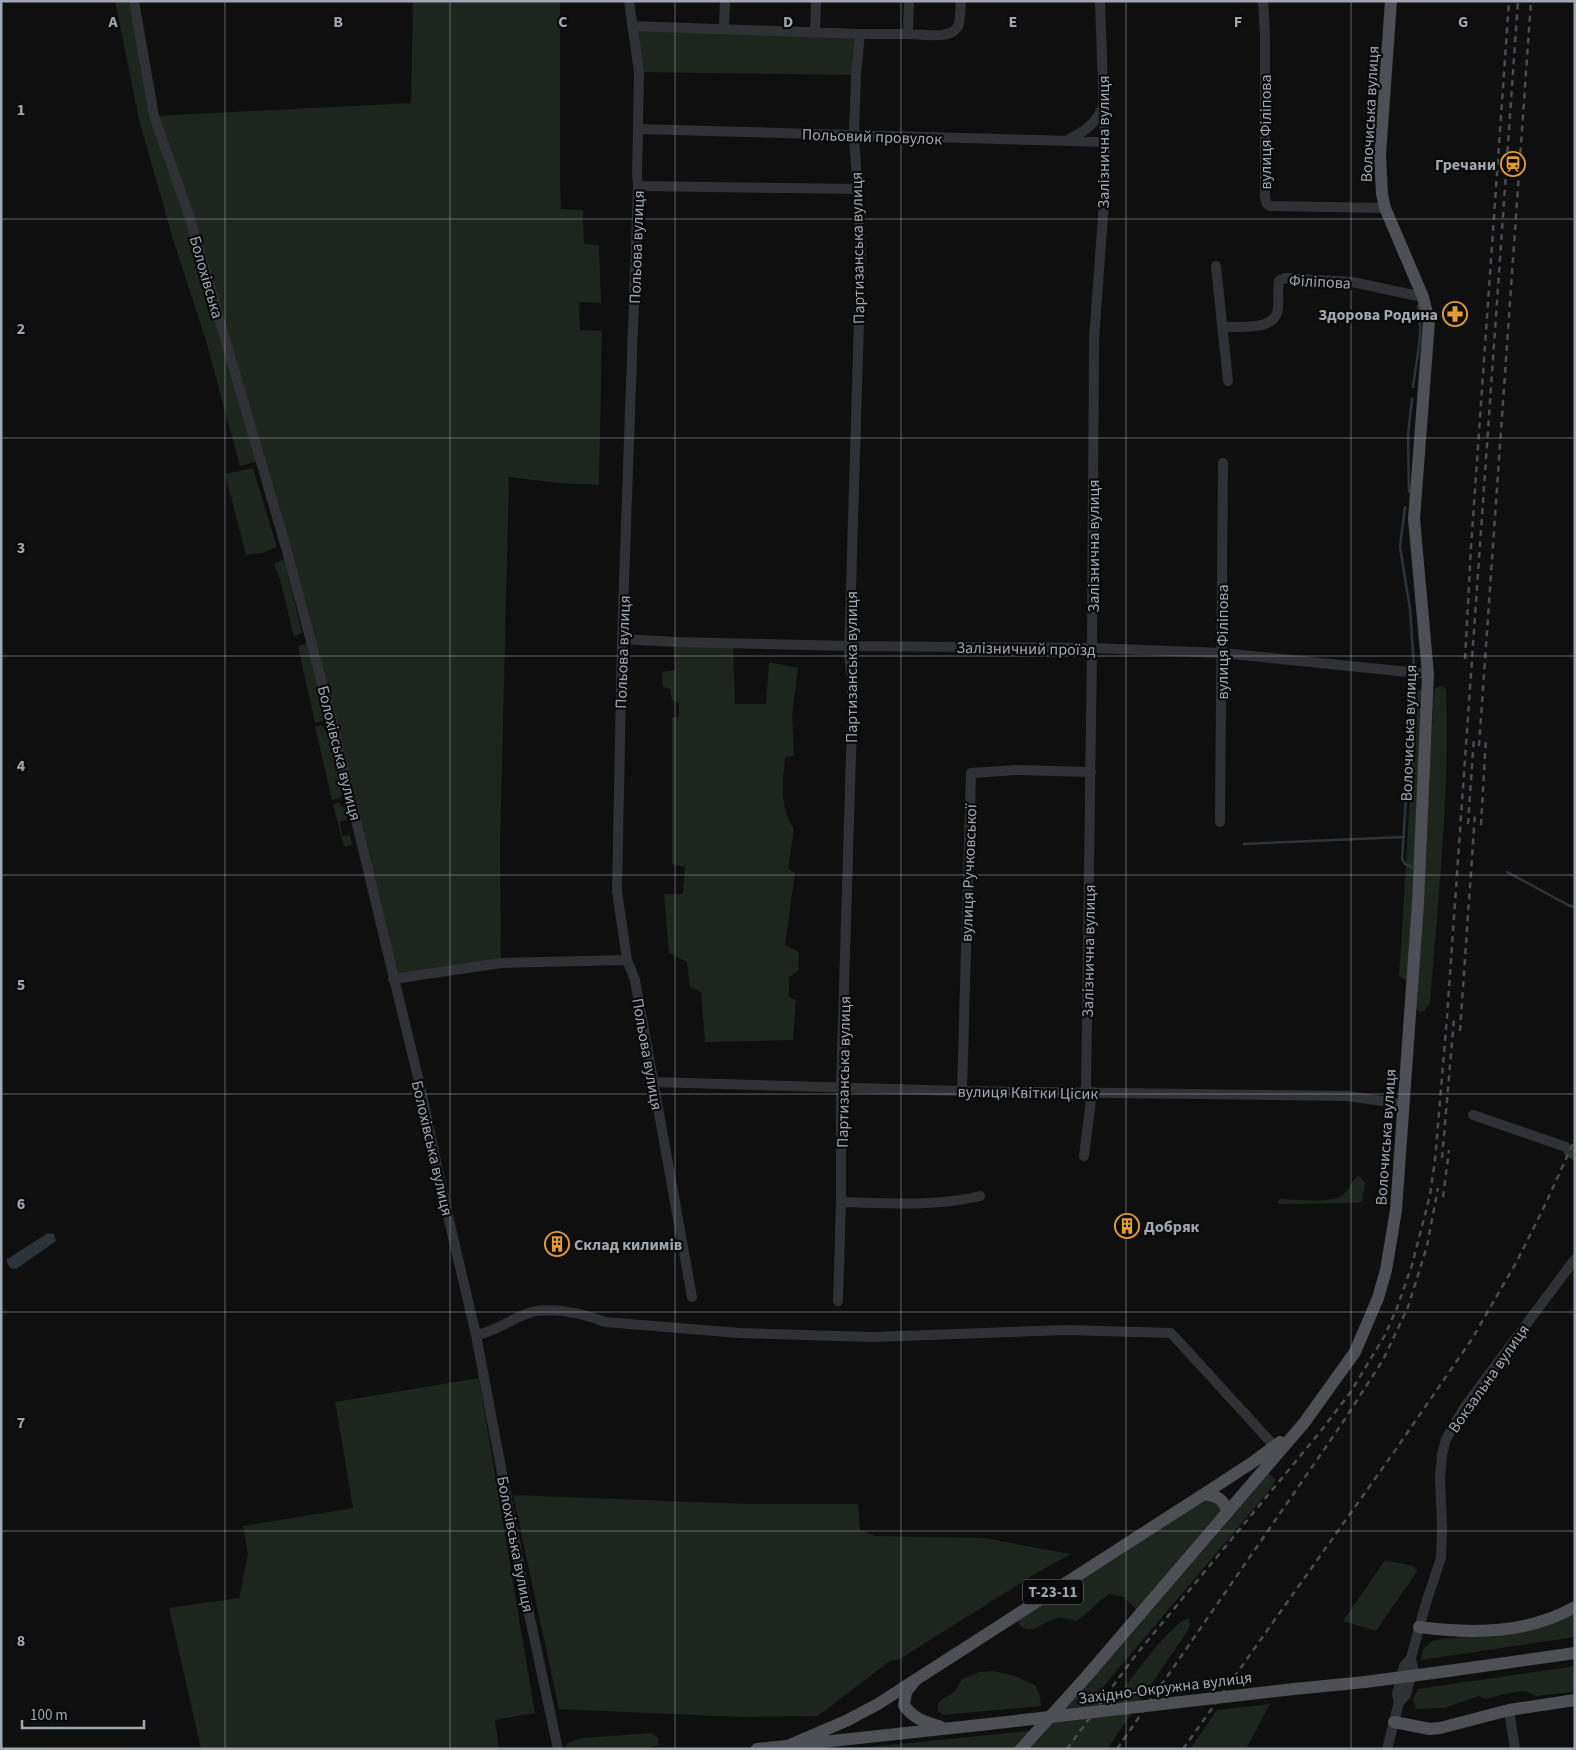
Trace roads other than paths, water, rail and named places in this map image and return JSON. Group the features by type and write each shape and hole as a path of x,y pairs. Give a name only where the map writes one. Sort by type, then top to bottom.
{"main road":[{"name":"Волочиська вулиця","path":"1277,1449 1304,1423 1355,1352 1378,1298 1386,1270 1396,1210 1418,903 1428,674 1414,519 1428,321 1423,297 1385,208 1382,194 1380,155 1391,1"},
{"name":"Т-23-11","path":"792,1744 854,1717 878,1704 1277,1449"},
{"name":"Т-23-11","path":"1021,1749 1092,1670 1228,1512 1277,1449"},
{"path":"1204,1494 1216,1496 1224,1501 1228,1512"},
{"path":"1419,1627 1456,1631 1517,1628 1538,1624 1575,1607"},
{"name":"Західно-Окружна вулиця","path":"757,1749 1365,1682 1575,1653"},
{"path":"926,1672 911,1684 906,1692 904,1705 910,1714 946,1728"},
{"path":"1394,1722 1430,1729 1440,1728 1509,1710 1575,1700"},
{"path":"830,1749 858,1738"}],"street":[{"name":"Болохівська","path":"134,1 154,116 189,215 286,551"},
{"name":"Польова вулиця","path":"629,1 639,72 636,176 638,186 622,639 617,891 627,960 635,980 692,1297"},
{"path":"724,28 725,1"},
{"path":"815,32 816,1"},
{"path":"908,34 909,1"},
{"path":"632,26 942,35 954,32 958,25 961,1"},
{"name":"Залізнична вулиця","path":"1084,1156 1089,1092 1094,339 1106,175 1100,1"},
{"name":"вулиця Філіпова","path":"1263,1 1265,35 1265,197 1267,204 1270,206 1385,208"},
{"name":"Партизанська вулиця","path":"838,1300 852,722 850,646 860,253 854,135 856,75 860,34"},
{"path":"1065,141 1078,136 1096,119 1101,111 1104,98"},
{"name":"Польовий провулок","path":"638,129 1105,142"},
{"path":"638,186 857,189"},
{"path":"1216,266 1228,381"},
{"name":"Філіпова","path":"1222,327 1256,326 1268,324 1274,320 1278,312 1279,281 1285,278 1352,282 1423,297"},
{"name":"вулиця Філіпова","path":"1220,822 1223,463"},
{"name":"Болохівська вулиця","path":"286,551 332,720 476,1334 525,1595 558,1749"},
{"name":"Залізничний проїзд","path":"622,639 850,646 1092,648 1222,653 1428,674"},
{"name":"вулиця Ручковської","path":"962,1091 971,774 1017,770 1091,772"},
{"path":"393,979 501,963 627,960"},
{"name":"вулиця Квітки Цісик","path":"652,1082 962,1091 1347,1096 1404,1104"},
{"path":"1473,1116 1566,1147 1569,1152 1575,1155"},
{"path":"841,1202 934,1203 960,1201 980,1196"},
{"name":"Вокзальна вулиця","path":"1387,1749 1399,1702 1406,1695 1413,1668 1411,1658 1441,1558 1440,1477 1442,1455 1450,1430 1464,1408 1575,1259"},
{"path":"476,1334 487,1333 528,1313 560,1310 594,1317 605,1322 739,1333 873,1338 1066,1330 1171,1333 1277,1449"},
{"path":"1509,1710 1515,1749"}],"waterway":[{"path":"1413,387 1420,336 1418,306"},
{"path":"1409,492 1408,435 1412,399"},
{"path":"1405,507 1400,547 1410,609 1414,667"},
{"path":"1412,867 1405,864 1402,859 1414,677"},
{"path":"1244,844 1404,837"},
{"path":"1507,872 1575,907"}],"railway":[{"path":"1465,659 1509,1"},
{"path":"1067,1749 1135,1656 1350,1393 1385,1335 1412,1265 1430,1195 1435,1160 1447,1017 1518,1"},
{"path":"1479,746 1531,1"},
{"path":"1468,824 1474,737"},
{"path":"1481,825 1486,737"},
{"path":"1460,1031 1475,814"},
{"path":"1442,1158 1454,1019"},
{"path":"1183,1749 1472,1339 1517,1261 1575,1139"},
{"path":"1443,1197 1449,1150"},
{"path":"1117,1749 1339,1428 1383,1360 1408,1307 1427,1246 1438,1188"}],"place":[{"name":"Гречани","path":"1513,164"},
{"name":"Здорова Родина","path":"1455,314"},
{"name":"Добряк","path":"1127,1226"},
{"name":"Склад килимів","path":"557,1244"}]}
